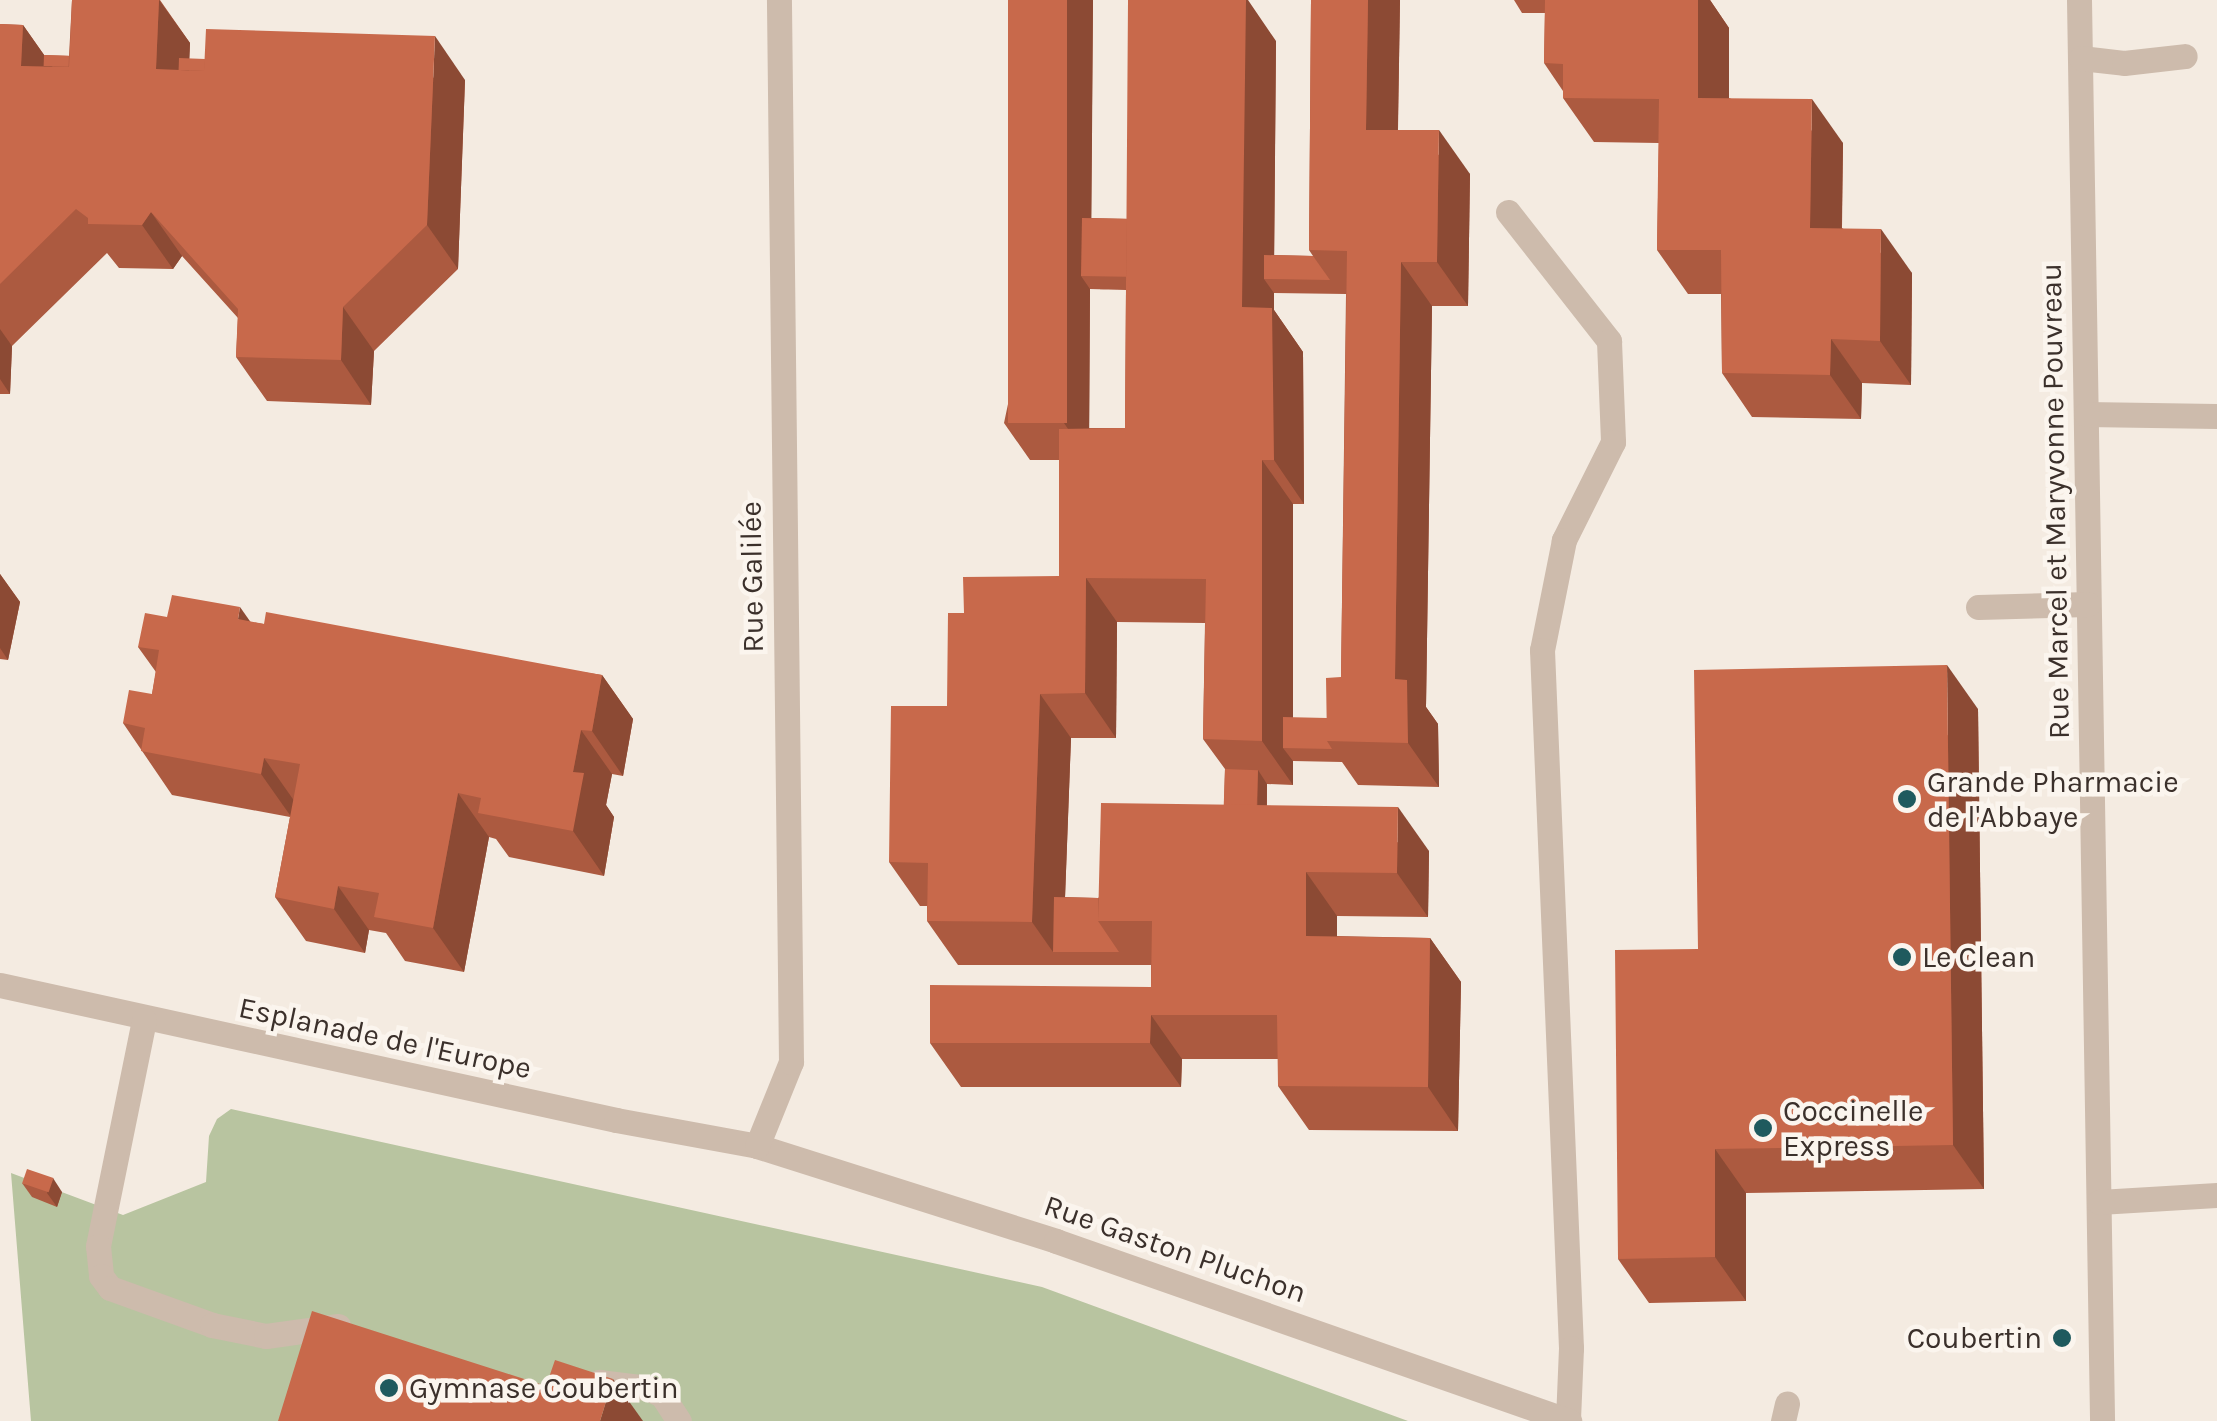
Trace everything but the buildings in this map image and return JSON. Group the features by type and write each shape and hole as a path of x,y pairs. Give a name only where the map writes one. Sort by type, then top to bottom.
{"street":[{"name":"Rue Galilée","path":"758,1146 791,1062 778,0"},
{"name":"Rue Marcel et Maryvonne Pouvreau","path":"2079,0 2102,1421"},
{"path":"2081,58 2124,63 2186,56"},
{"path":"1508,212 1609,341 1613,442 1564,540 1542,650 1571,1348 1569,1421"},
{"path":"2086,414 2217,416"},
{"path":"1978,607 2088,604"},
{"name":"Esplanade de l'Europe","path":"0,986 144,1020 758,1146"},
{"path":"144,1020 98,1246 101,1276 110,1288 212,1325 266,1336 342,1326 361,1332"},
{"name":"Rue Gaston Pluchon","path":"758,1146 1037,1235 1569,1421"},
{"path":"2099,1202 2217,1195"},
{"path":"566,1393 598,1382 648,1388 662,1395 679,1421"}],"green space":[{"path":"231,1109 1042,1287 1408,1421 31,1421 11,1173 123,1215 206,1182 209,1136 217,1119"}],"place":[{"name":"Grande Pharmacie de l'Abbaye","path":"1907,799"},
{"name":"Le Clean","path":"1902,957"},
{"name":"Coccinelle Express","path":"1763,1128"},
{"name":"Coubertin","path":"2062,1338"},
{"name":"Gymnase Coubertin","path":"389,1388"}]}
